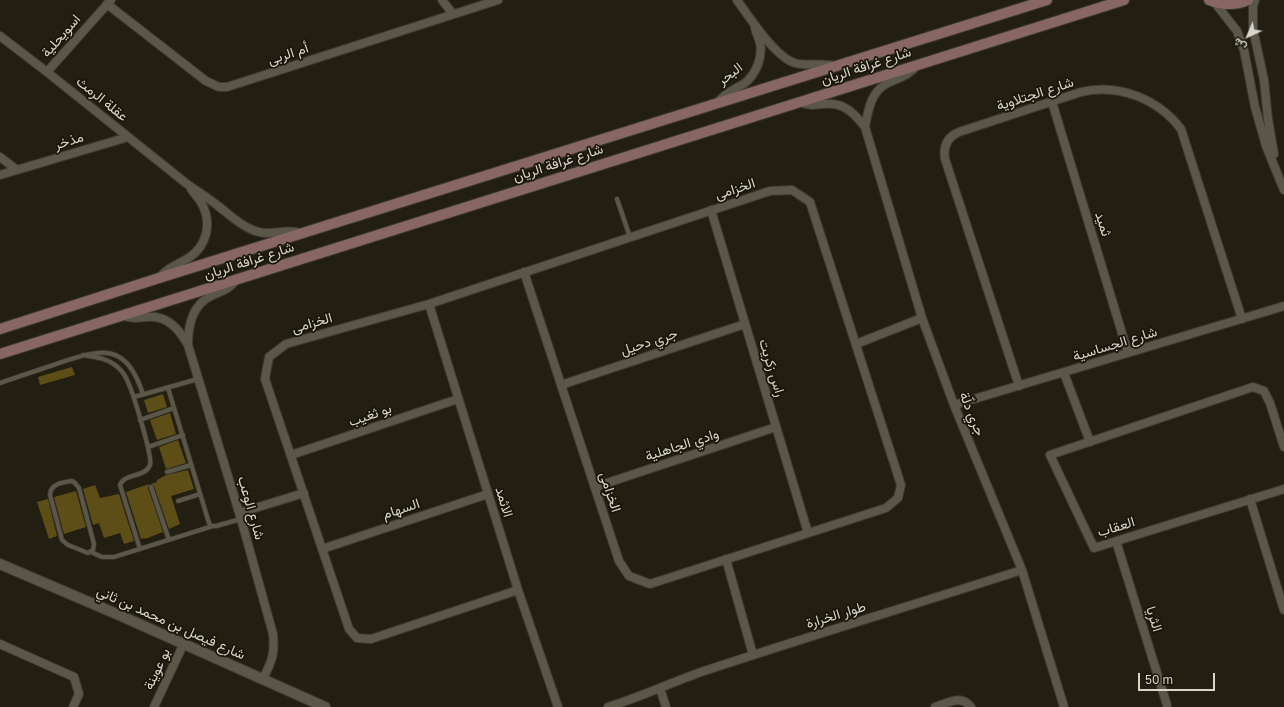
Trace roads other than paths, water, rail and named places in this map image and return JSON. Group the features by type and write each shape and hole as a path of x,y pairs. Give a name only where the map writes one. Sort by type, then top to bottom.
{"main road":[{"name":"شارع غرافة الريان","path":"0,329 301,233 1047,0"},
{"name":"شارع غرافة الريان","path":"0,354 1124,0"},
{"path":"1212,1 1229,4 1248,0"}],"street":[{"path":"442,0 453,14"},
{"name":"أم الربى","path":"109,2 206,81 219,87 227,87 498,0"},
{"name":"البحر","path":"737,0 751,20 776,50 788,60 805,65 820,63 835,66"},
{"path":"1255,0 1253,29 1264,80 1268,119 1278,175"},
{"path":"1212,1 1233,24 1240,38 1266,146 1284,190"},
{"name":"اسويحلية","path":"47,72 109,2"},
{"name":"البحر","path":"717,103 727,93 746,82 757,68 761,50 760,43 751,20"},
{"name":"عقلة الرمث","path":"0,36 187,184 233,218 252,230 261,233 272,234 289,230 301,233"},
{"name":"جري دلّة","path":"865,127 870,104 878,92 887,84 910,73 918,64"},
{"name":"شارع الجتلاوية","path":"1019,386 945,159 944,149 947,140 954,134 1052,102 1092,90 1113,89 1133,94 1160,108 1175,121 1185,138 1242,319"},
{"name":"جري دلّة","path":"800,102 812,105 831,103 843,106 853,113 865,127 922,318 954,405 1022,570 1064,707"},
{"name":"ثميد","path":"1052,102 1128,353"},
{"name":"مذخر","path":"0,175 128,136"},
{"path":"0,157 17,170"},
{"name":"عقلة الرمث","path":"159,278 172,266 193,255 202,244 205,237 207,220 205,211 202,203 187,184"},
{"name":"الخزامى","path":"518,590 371,639 357,638 349,629 265,379 269,357 286,344 429,304 524,272 711,210 770,191 792,190 810,202 901,485 898,498 886,508 650,584 629,576 619,561 524,272"},
{"name":"راس زكريت","path":"711,210 808,533"},
{"name":"شارع الوعب","path":"188,346 188,329 192,316 196,310 211,296 228,289 237,279"},
{"name":"الاثمد","path":"429,304 518,590 558,707"},
{"name":"شارع الجساسية","path":"954,405 1284,306"},
{"name":"شارع الوعب","path":"122,316 133,318 154,316 167,320 181,333 188,346 240,516 273,634 274,650 270,664 263,679"},
{"path":"856,344 922,318"},
{"name":"جري دحيل","path":"561,385 746,324"},
{"path":"1064,372 1090,442"},
{"name":"العقاب","path":"1284,447 1270,403 1264,391 1253,387 1050,455 1094,548 1284,489"},
{"name":"بو ثغيب","path":"291,456 458,399"},
{"name":"وادي الجاهلية","path":"595,487 776,427"},
{"path":"240,516 304,493"},
{"name":"السهام","path":"322,549 488,494"},
{"path":"1250,499 1284,610"},
{"name":"الثريا","path":"1116,541 1167,705"},
{"path":"726,559 753,655"},
{"name":"شارع فيصل بن محمد بن ثاني","path":"1,564 184,643 325,707"},
{"name":"طوار الخرارة","path":"608,707 629,701 675,681 753,655 1022,570"},
{"name":"بو عوينة","path":"154,707 184,643"},
{"path":"0,644 74,677 79,694 73,707"},
{"path":"660,688 666,707"},
{"path":"935,707 961,700 967,701 971,707"}],"lane":[{"path":"617,199 630,237"},
{"path":"0,382 83,355 104,352 115,355 125,361 133,370 143,394"},
{"path":"83,355 105,359 115,365 124,374 134,397 148,447 150,458 149,467 141,473 124,479 120,485 140,549"},
{"path":"134,397 198,379"},
{"path":"168,388 209,523 213,526"},
{"path":"140,420 174,408"},
{"path":"148,447 183,435"},
{"path":"167,472 191,465"},
{"path":"91,552 95,547 78,485 72,482 54,486 50,492 50,495 60,537 68,545 85,552 91,552 108,558 213,526 240,516"},
{"path":"151,487 169,540"},
{"path":"178,501 200,494"}]}
